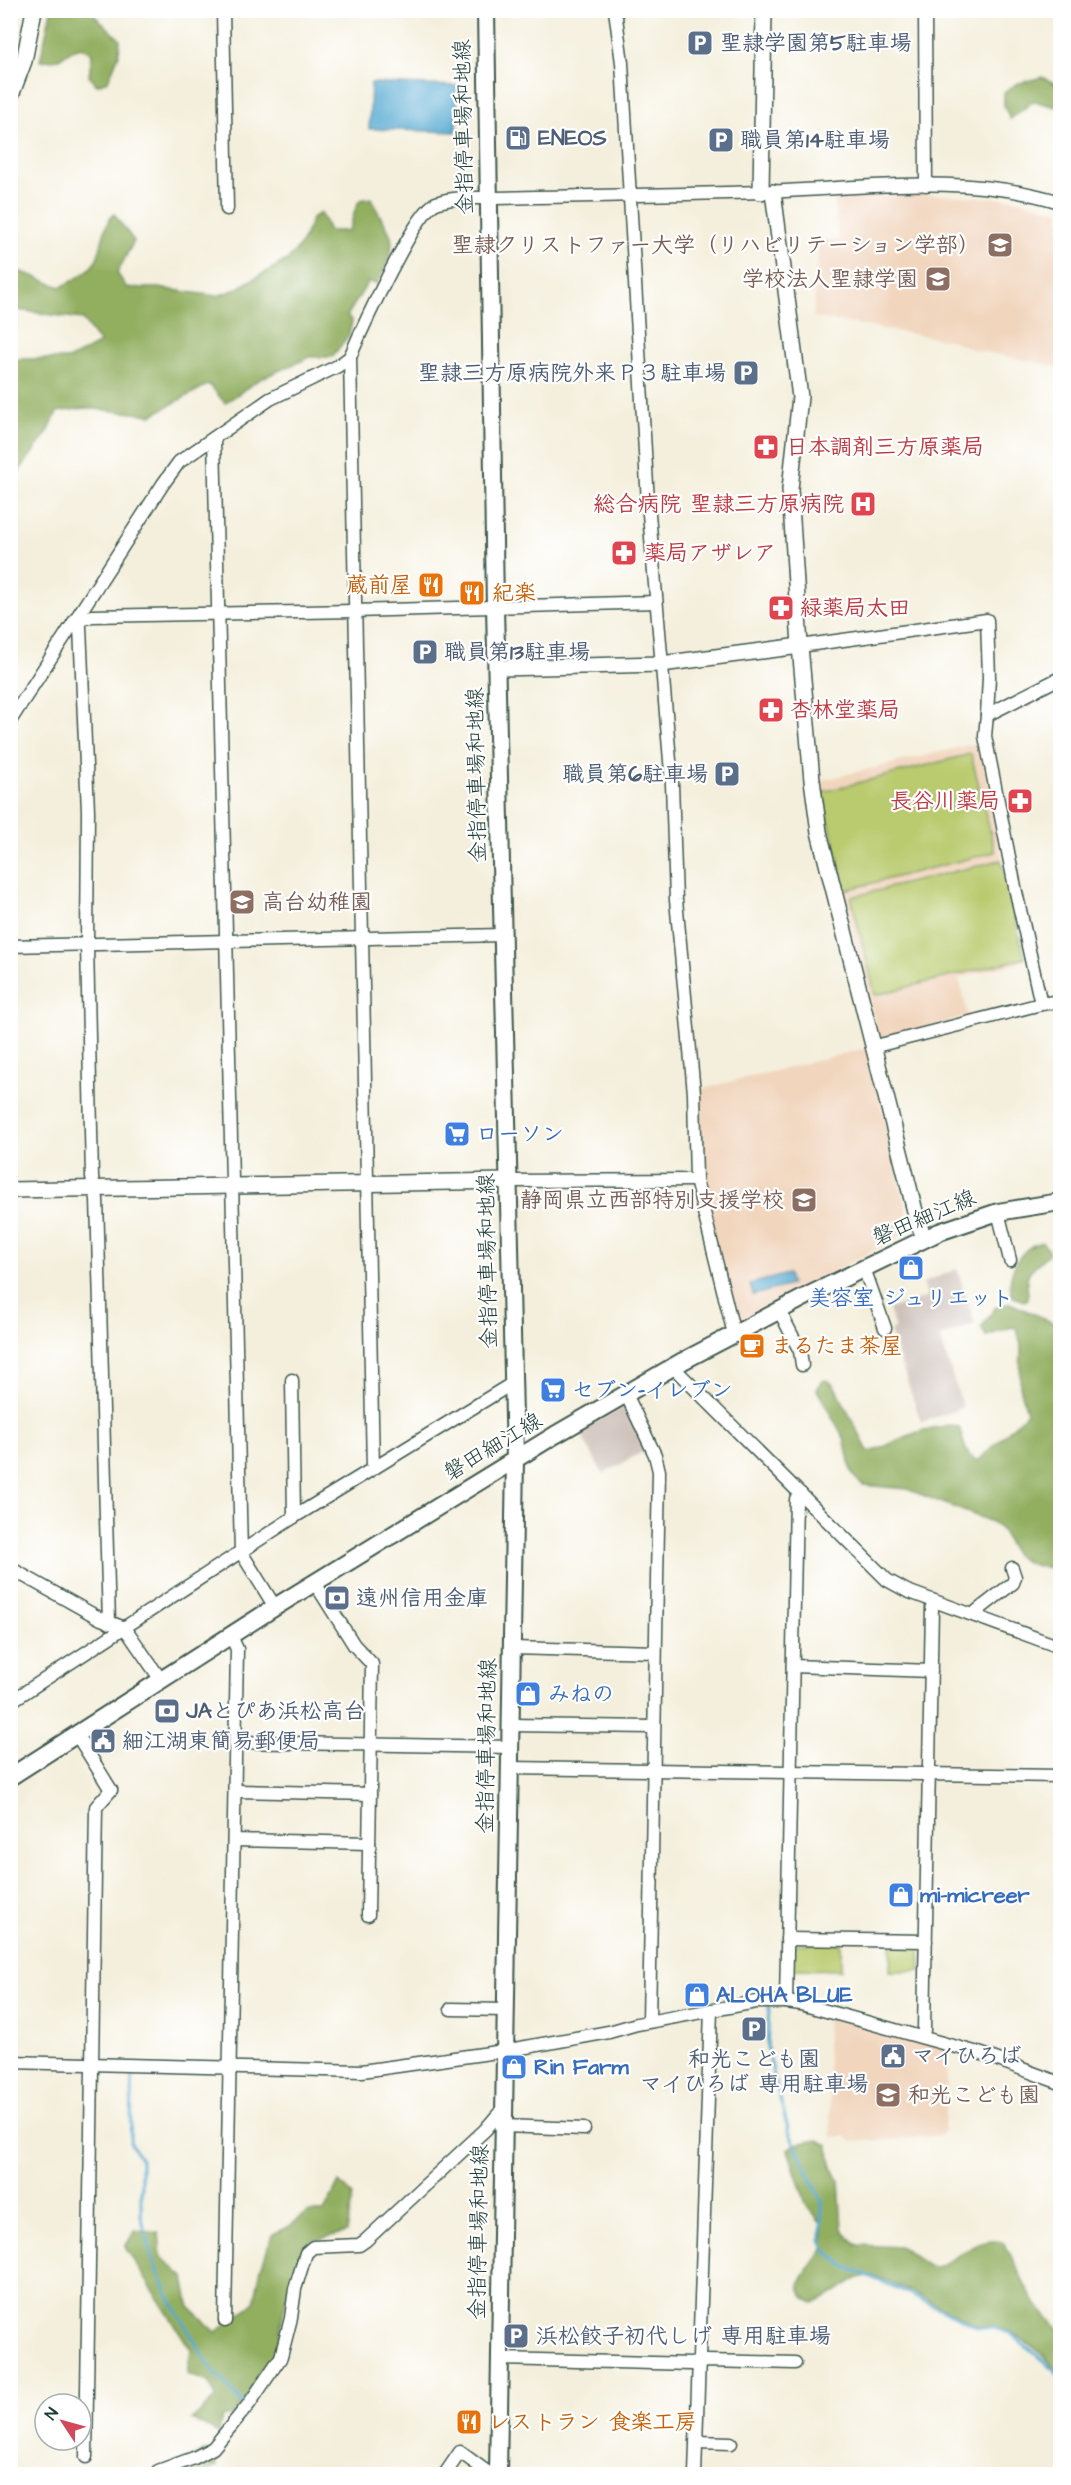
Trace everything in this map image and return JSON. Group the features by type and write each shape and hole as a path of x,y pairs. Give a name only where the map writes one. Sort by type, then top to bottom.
{"main road":[{"name":"金指停車場和地線","path":"486,10 487,198 495,607 515,1460 498,2475"},
{"name":"磐田細江線","path":"10,1777 315,1582 675,1366 780,1310 925,1239 969,1221 999,1212 1060,1202"}],"street":[{"path":"10,98 24,61 34,10"},
{"path":"223,10 227,209"},
{"path":"615,10 622,63 660,664 672,784 676,900 694,1093 696,1180 732,1326 736,1333"},
{"path":"764,10 767,192 800,397 790,489 800,646 812,780 819,832 872,1047 918,1223 925,1239"},
{"path":"925,10 926,185"},
{"path":"374,1468 351,357 364,323 419,221 434,204 457,199 767,192 959,184 1015,192 1060,202"},
{"path":"10,721 179,462 270,399 338,366 351,357"},
{"path":"214,438 230,1174 234,1186 241,1551 275,1607"},
{"path":"78,616 82,619 92,615 355,612 656,602"},
{"path":"78,616 88,811 87,944 92,1177 95,1188 109,1623"},
{"path":"497,668 660,664 987,620 989,677 985,736 1041,1004"},
{"path":"987,715 1060,678"},
{"path":"10,946 503,936"},
{"path":"872,1047 1060,1001"},
{"path":"10,1190 696,1180"},
{"path":"999,1212 1010,1260"},
{"path":"864,1268 885,1328"},
{"path":"780,1310 800,1351 802,1365"},
{"path":"675,1366 679,1373 887,1580 907,1591 1060,1647"},
{"path":"292,1380 294,1517"},
{"path":"10,1702 294,1517 513,1383"},
{"path":"626,1394 658,1466 649,2021"},
{"path":"786,2002 796,1499 801,1494"},
{"path":"10,1568 109,1623 125,1628 161,1680"},
{"path":"976,1616 977,1611 1013,1583 1015,1580 1012,1568"},
{"path":"315,1582 354,1645 372,1664 368,1915"},
{"path":"922,2037 924,2030 932,1607 934,1601"},
{"path":"225,2321 237,1649 231,1636"},
{"path":"512,1648 655,1652"},
{"path":"793,1666 931,1671"},
{"path":"510,1725 653,1727"},
{"path":"78,1735 111,1790 96,1807 86,2457"},
{"path":"236,1742 510,1747"},
{"path":"509,1768 1060,1776"},
{"path":"235,1791 370,1794"},
{"path":"234,1840 369,1843"},
{"path":"787,1939 926,1941"},
{"path":"10,2062 362,2071 504,2051 756,2002 786,2002 989,2056 1060,2081"},
{"path":"451,2009 505,2010"},
{"path":"695,2475 711,2010"},
{"path":"156,2475 158,2471 194,2458 213,2448 247,2407 281,2357 291,2318 295,2289 306,2253 314,2247 359,2245 365,2241 485,2130 503,2117 584,2128"},
{"path":"500,2359 795,2363"},
{"path":"696,2442 731,2444"},
{"path":"445,2475 460,2452 490,2475"}],"shaded area":[{"name":"学校法人聖隷学園","path":"923,194 1013,199 1060,211 1060,367 974,350 954,341 813,317 819,240 838,240 834,198"},
{"path":"981,742 1022,962 959,978 968,1016 880,1041 824,825 819,781"},
{"name":"静岡県立西部特別支援学校","path":"867,1048 909,1221 899,1237 735,1323 699,1179 697,1090"},
{"path":"957,1269 975,1324 940,1337 963,1408 921,1422 890,1331 895,1329 889,1309 927,1297 923,1283"},
{"path":"628,1405 648,1449 603,1474 579,1431"},
{"name":"和光こども園","path":"826,2015 944,2047 948,2061 944,2129 940,2136 852,2142 845,2136 831,2137"}],"green space":[{"path":"51,11 94,11 95,16 120,39 119,54 108,81 97,85 89,76 92,53 81,47 59,59 40,61"},
{"path":"1042,77 1060,86 1060,108 1034,101 1010,119 1004,106 1004,93 1016,84"},
{"path":"371,198 390,234 392,243 390,255 377,284 368,282 347,316 352,321 349,335 332,357 310,357 260,379 225,403 209,384 152,415 85,408 57,412 49,430 14,478 11,522 11,359 70,359 100,343 82,319 11,309 11,270 23,272 61,287 94,263 107,224 114,214 134,241 117,273 127,288 158,288 217,296 234,290 289,259 301,244 313,217 321,213 329,231 348,231 360,200"},
{"path":"971,754 995,852 845,890 822,792"},
{"path":"1001,860 1025,958 875,995 851,897"},
{"path":"1042,1242 1049,1253 1030,1271 1027,1278 1028,1299 1024,1301 1013,1297 1011,1280 1016,1264 1027,1250"},
{"path":"1010,1303 1060,1326 1060,1568 1040,1566 1021,1559 992,1522 907,1489 863,1485 851,1471 844,1438 817,1390 821,1382 826,1380 834,1385 868,1451 874,1451 926,1429 959,1427 967,1452 978,1461 1027,1413 1020,1386 1021,1345 1017,1329 1012,1327 986,1336 981,1328 995,1308"},
{"path":"841,1943 841,1970 791,1969 792,1944"},
{"path":"891,1944 920,1944 921,1971 890,1971"},
{"path":"818,2140 828,2145 831,2164 839,2181 842,2229 857,2245 901,2247 928,2266 935,2267 977,2245 995,2241 1004,2243 1033,2300 1060,2331 1060,2375 1039,2351 1012,2333 1003,2329 977,2325 906,2289 878,2278 861,2277 814,2303 804,2297 800,2291 800,2284 823,2248 824,2240 822,2224 806,2204 788,2150 794,2144"},
{"path":"339,2182 353,2195 347,2232 309,2242 285,2304 276,2353 259,2383 233,2415 222,2417 219,2433 192,2420 216,2397 209,2382 187,2374 191,2350 125,2247 135,2230 159,2233 161,2257 184,2277 190,2308 216,2332 254,2303 261,2268 273,2234 288,2227 308,2212 324,2212"},
{"path":"206,2451 217,2467 198,2474 153,2474"}],"water":[{"path":"371,83 458,86 456,132 369,129"},
{"path":"788,1274 791,1285 753,1295 750,1284"}],"waterway":[{"path":"769,2006 767,2049 789,2132 822,2202 821,2240 827,2252 846,2267 902,2290 977,2327 995,2328 1010,2333 1053,2368 1060,2380"},
{"path":"133,2071 130,2142 141,2160 141,2215 153,2261 170,2299 209,2366 244,2405"}],"place":[{"name":"聖隷学園第5駐車場","path":"700,43"},
{"name":"ENEOS","path":"518,138"},
{"name":"職員第14駐車場","path":"721,140"},
{"name":"聖隷クリストファー大学（リハビリテーション学部）","path":"1000,245"},
{"name":"学校法人聖隷学園","path":"938,279"},
{"name":"聖隷三方原病院外来Ｐ３駐車場","path":"746,373"},
{"name":"日本調剤三方原薬局","path":"766,447"},
{"name":"総合病院 聖隷三方原病院","path":"863,504"},
{"name":"薬局アザレア","path":"624,553"},
{"name":"蔵前屋","path":"431,585"},
{"name":"紀楽","path":"472,593"},
{"name":"緑薬局太田","path":"781,608"},
{"name":"職員第13駐車場","path":"425,652"},
{"name":"杏林堂薬局","path":"771,710"},
{"name":"職員第6駐車場","path":"727,774"},
{"name":"長谷川薬局","path":"1020,801"},
{"name":"高台幼稚園","path":"242,902"},
{"name":"ローソン","path":"457,1134"},
{"name":"静岡県立西部特別支援学校","path":"804,1200"},
{"name":"美容室 ジュリエット","path":"911,1268"},
{"name":"まるたま茶屋","path":"752,1346"},
{"name":"セブン-イレブン","path":"553,1390"},
{"name":"遠州信用金庫","path":"337,1598"},
{"name":"みねの","path":"528,1694"},
{"name":"JAとぴあ浜松高台","path":"167,1711"},
{"name":"細江湖東簡易郵便局","path":"103,1741"},
{"name":"mi-micreer","path":"901,1895"},
{"name":"ALOHA BLUE","path":"697,1995"},
{"name":"和光こども園 マイひろば 専用駐車場","path":"754,2029"},
{"name":"マイひろば","path":"893,2056"},
{"name":"Rin Farm","path":"514,2067"},
{"name":"和光こども園","path":"888,2095"},
{"name":"浜松餃子初代しげ 専用駐車場","path":"516,2336"},
{"name":"レストラン 食楽工房","path":"469,2422"}]}
